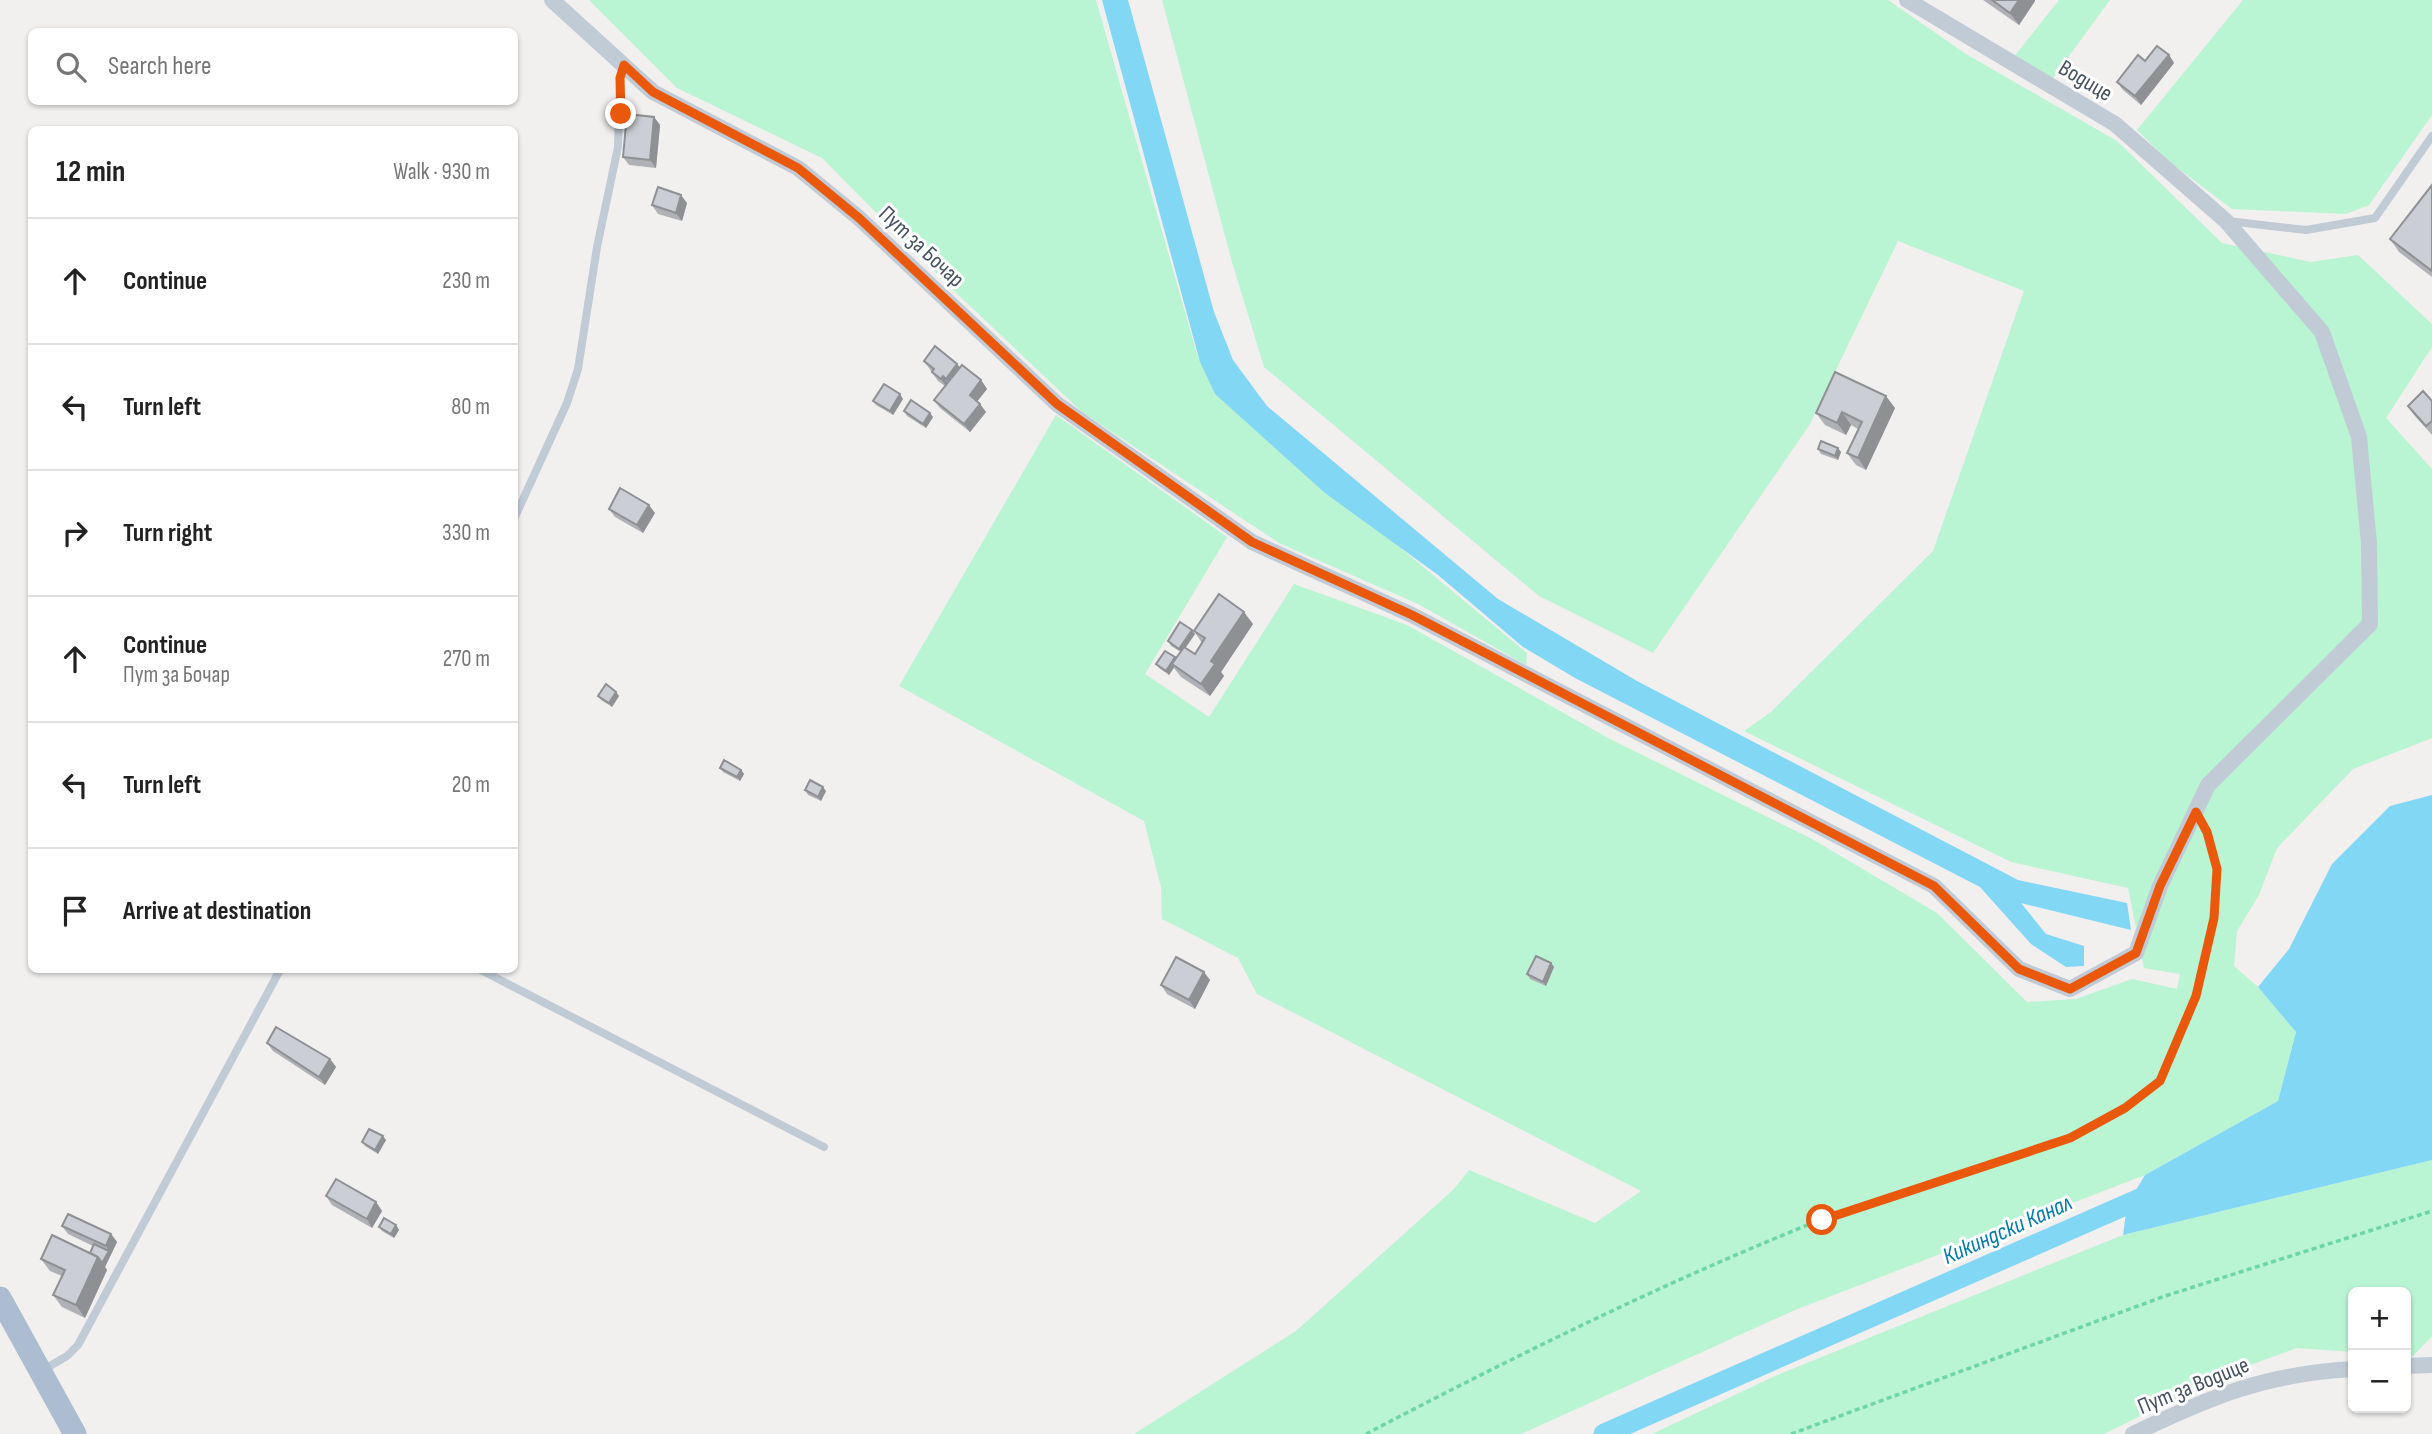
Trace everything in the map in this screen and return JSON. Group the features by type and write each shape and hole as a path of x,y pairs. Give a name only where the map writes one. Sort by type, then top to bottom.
{"main road":[{"path":"0,1298 75,1434"}],"street":[{"name":"Пут за Бочар","path":"552,0 653,92 798,168 859,218 1057,404 1252,542 1412,615 1934,886 2019,969 2070,989 2136,953 2160,886 2196,812"},
{"name":"Водице","path":"1907,0 2115,124 2226,221 2322,332 2327,345 2359,436 2370,543 2370,624 2208,785 2196,812"},
{"path":"2411,1366 2432,1365"},
{"name":"Пут за Водице","path":"2133,1434 2204,1400 2243,1386 2287,1375 2348,1369"}],"lane":[{"path":"518,510 567,403 578,369 597,247 618,147 620,78 624,65"},
{"path":"2226,221 2306,230 2375,218 2432,136"},
{"path":"41,1371 67,1356 78,1345 278,973"},
{"path":"487,973 824,1147"}],"path":[{"path":"1366,1434 1589,1321 1810,1225 2070,1138 2125,1108 2160,1081 2196,996 2214,918 2217,869 2207,832 2196,812"},
{"path":"1791,1434 2165,1296 2432,1211"}],"green space":[{"path":"589,0 1096,0 1197,354 1215,394 1527,653 1526,665 1418,604 1279,543 1082,412 949,286 822,158 677,88"},
{"path":"1162,0 1888,0 1966,54 2117,141 2222,243 2311,262 2358,255 2432,324 2432,347 2386,418 2432,469 2432,738 2353,769 2277,848 2259,895 2237,931 2234,966 2258,987 2296,1032 2278,1101 2145,1175 1795,1310 1521,1434 1134,1434 1296,1331 1454,1189 1469,1170 1595,1223 1641,1191 1257,994 1238,958 1162,919 1161,887 1144,821 899,686 1056,415 1227,537 1145,674 1209,717 1294,584 1407,625 1610,739 1812,839 1937,913 2027,1002 2076,999 2132,979 2177,989 2180,974 2144,968 2128,888 2011,862 1744,731 1771,712 1933,551 2024,291 1898,241 1810,424 1653,653 1539,596 1264,367 1232,262"},
{"path":"2059,0 2110,0 2053,78 2013,58"},
{"path":"2243,0 2432,0 2432,115 2369,205 2346,214 2232,209 2167,160 2137,130"},
{"path":"2432,1160 2432,1336 2411,1356 2411,1287 2348,1287 2348,1352 2297,1348 2223,1375 2104,1434 1652,1434 1775,1376 2123,1235"}],"water":[{"path":"1102,0 1128,0 1214,312 1233,360 1267,406 1498,599 1637,681 2018,880 2127,903 2131,930 2021,903 2046,934 2084,946 2084,966 2066,967 2031,944 1980,887 1575,678 1523,647 1438,575 1325,493 1215,394 1200,362"},
{"path":"2432,795 2432,1160 2123,1235 2127,1205 2145,1175 2278,1101 2296,1032 2258,987 2289,949 2332,864 2390,806"}],"building":[{"path":"1992,0 2019,0 2010,13"},
{"path":"2157,46 2169,55 2135,96 2117,82 2138,55 2145,61"},
{"path":"627,114 654,117 650,160 623,157"},
{"path":"2432,185 2432,271 2390,239"},
{"path":"658,187 681,195 676,213 652,205"},
{"path":"935,346 957,364 946,379 943,376 941,379 932,372 934,369 924,361"},
{"path":"962,365 981,380 970,395 980,404 964,424 934,400"},
{"path":"1835,372 1886,396 1858,458 1847,453 1862,422 1842,412 1837,423 1816,413"},
{"path":"884,384 900,394 890,411 873,401"},
{"path":"2423,391 2432,401 2432,421 2426,426 2408,406"},
{"path":"911,400 930,413 923,424 904,411"},
{"path":"1821,441 1838,448 1835,456 1818,449"},
{"path":"620,488 649,505 637,525 609,509"},
{"path":"1219,594 1244,612 1211,661 1215,664 1201,684 1172,664 1184,647 1195,654 1205,638 1194,631"},
{"path":"1180,622 1192,630 1179,649 1168,641"},
{"path":"1165,651 1175,657 1166,671 1156,664"},
{"path":"606,684 616,692 609,703 598,696"},
{"path":"724,760 741,770 737,777 720,768"},
{"path":"810,780 823,787 818,797 805,790"},
{"path":"1536,956 1551,963 1543,982 1527,974"},
{"path":"1176,957 1204,972 1189,1000 1161,985"},
{"path":"276,1027 330,1059 319,1077 267,1043"},
{"path":"369,1129 383,1136 375,1150 362,1142"},
{"path":"336,1179 376,1202 367,1219 326,1196"},
{"path":"68,1214 111,1234 106,1246 62,1226"},
{"path":"384,1218 396,1225 391,1234 379,1227"},
{"path":"52,1235 98,1257 76,1305 53,1295 65,1270 41,1259"},
{"path":"94,1244 109,1251 102,1263 90,1253"}],"waterway":[{"name":"Кикиндски Канал","path":"1604,1434 2153,1193"}],"route":[{"path":"621,114 620,78 624,65 653,92 798,168 859,218 1057,404 1252,542 1412,615 1934,886 2019,969 2070,989 2136,953 2160,886 2196,812 2207,832 2217,869 2214,918 2196,996 2160,1081 2125,1108 2070,1138 1822,1220"}]}
